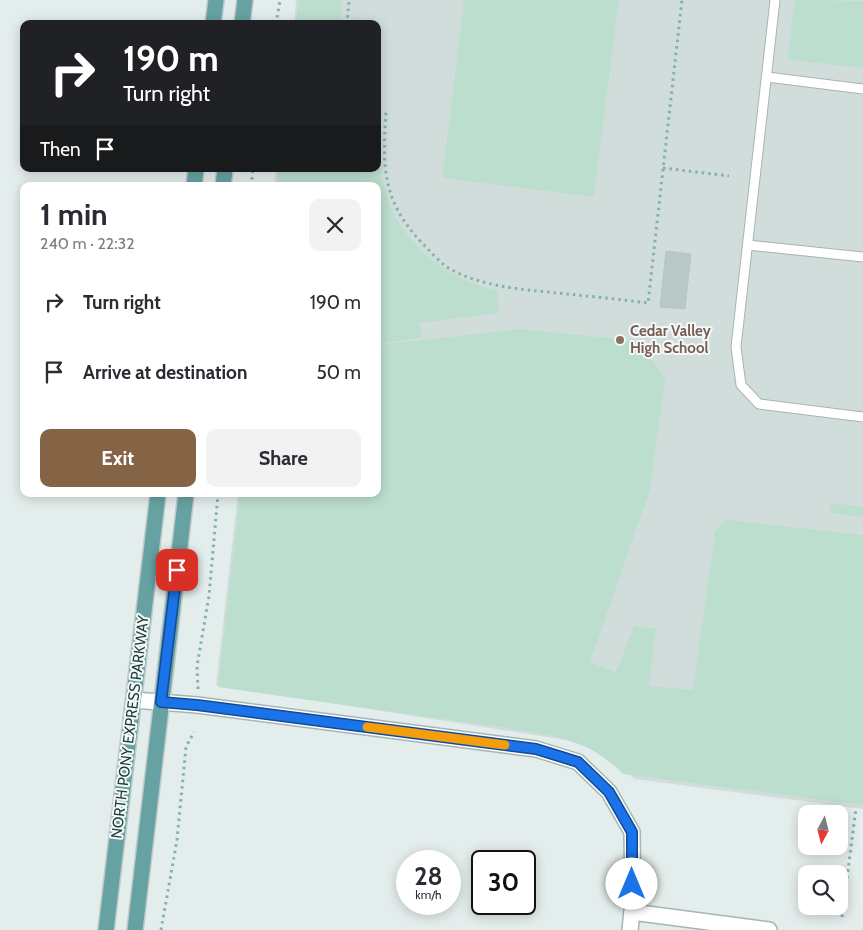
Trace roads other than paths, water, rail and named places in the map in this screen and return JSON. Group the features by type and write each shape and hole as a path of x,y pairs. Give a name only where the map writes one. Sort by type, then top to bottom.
{"main road":[{"path":"214,20 216,0"},
{"path":"242,20 245,0"},
{"name":"NORTH PONY EXPRESS PARKWAY","path":"106,930 158,497"},
{"name":"NORTH PONY EXPRESS PARKWAY","path":"134,930 186,497"}],"street":[{"path":"134,700 197,705 536,749 578,762 609,792 632,832 632,912 630,930"},
{"path":"632,912 769,930"}],"lane":[{"path":"775,0 736,347 741,385 760,404 863,417"},
{"path":"767,77 863,89"},
{"path":"748,244 863,257"}],"place":[{"name":"Cedar Valley High School","path":"620,340"}]}
